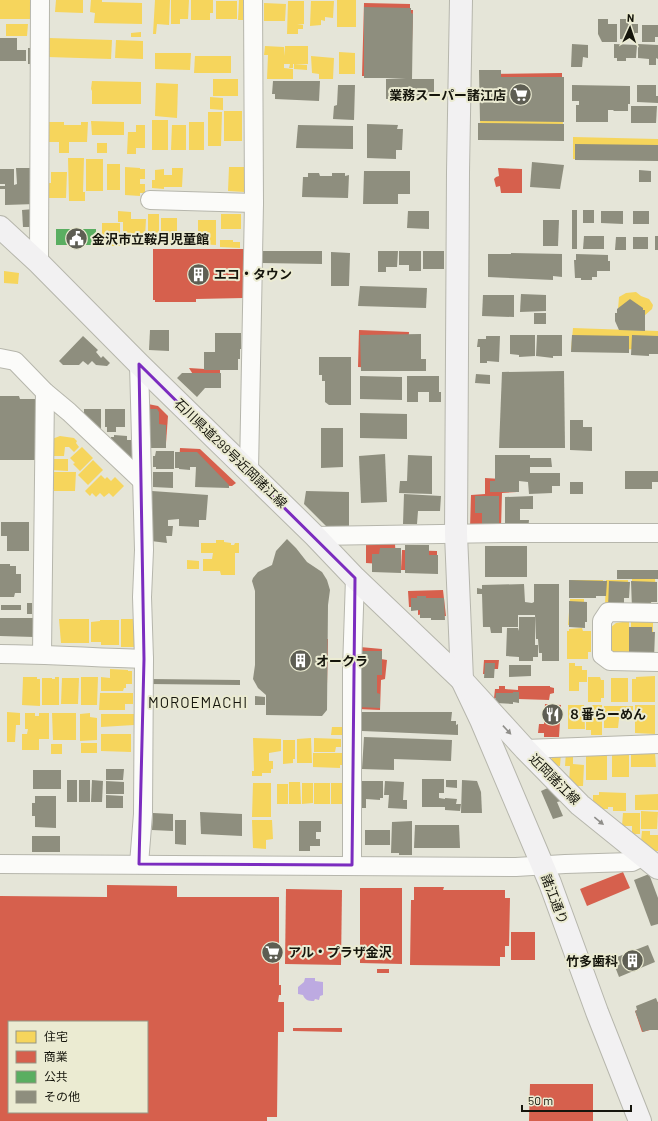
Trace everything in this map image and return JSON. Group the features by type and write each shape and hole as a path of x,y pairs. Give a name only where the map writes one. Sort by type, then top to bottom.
{"street":[{"path":"40,0 40,263"},
{"path":"248,470 254,203 253,0"},
{"path":"461,0 458,172 456,534 462,680"},
{"path":"150,200 254,203"},
{"name":"石川県道299号近岡諸江線","path":"0,227 40,263 139,364 315,536 355,578 462,680"},
{"path":"0,358 15,361 45,392 69,412 141,480"},
{"path":"139,364 144,550 142,597 144,659 143,814 139,864"},
{"path":"42,654 45,392"},
{"path":"315,536 658,533"},
{"path":"352,865 352,676 355,578"},
{"path":"658,613 608,612 602,622 602,654 610,661 658,662"},
{"path":"0,654 42,654 104,659 144,659"},
{"name":"近岡諸江線","path":"462,680 525,749 580,805 651,862"},
{"name":"諸江通り","path":"462,680 481,720 552,890 597,1012 640,1121"},
{"path":"525,749 658,744"},
{"path":"0,864 516,867 651,862"}],"highlighted area":[{"path":"139,364 355,578 352,865 139,864 144,659"}],"shaded area":[{"path":"305,978 315,978 315,981 323,982 323,995 320,996 319,1000 308,1000 303,995 298,994 298,987 304,982"}],"building: 住宅":[{"path":"0,0 30,0 30,19 0,19"},
{"path":"56,0 83,0 83,13 55,12"},
{"path":"91,0 102,0 102,2 142,3 142,24 94,23 95,13 90,12"},
{"path":"155,0 170,0 169,25 157,24 156,34 153,34"},
{"path":"171,0 189,0 188,19 180,19 180,24 171,24"},
{"path":"191,0 213,0 213,13 210,13 210,20 191,20"},
{"path":"239,0 243,0 243,20 238,20"},
{"path":"337,0 356,0 356,27 337,27"},
{"path":"216,1 237,1 237,19 216,19"},
{"path":"288,1 304,1 304,24 297,25 303,25 303,29 298,29 298,34 287,34"},
{"path":"311,1 334,1 333,18 325,17 325,21 321,20 321,25 310,26"},
{"path":"264,3 286,4 285,21 264,21"},
{"path":"6,24 28,24 27,36 6,36"},
{"path":"141,32 141,37 131,37 131,33"},
{"path":"49,38 112,40 111,59 48,57"},
{"path":"116,40 143,41 143,59 115,58"},
{"path":"265,46 284,47 285,56 285,46 308,46 308,64 293,64 293,68 289,68 290,64 284,64 284,68 293,69 293,79 267,79 268,55 264,55"},
{"path":"339,52 355,53 355,74 339,74"},
{"path":"155,53 191,53 190,70 155,69"},
{"path":"195,56 231,56 231,73 194,73"},
{"path":"311,56 334,58 333,79 319,79 319,74 312,73"},
{"path":"294,64 307,65 307,70 294,69"},
{"path":"213,79 238,79 238,96 213,96"},
{"path":"92,81 141,82 141,104 92,104"},
{"path":"156,83 178,84 177,118 155,116"},
{"path":"210,97 223,98 223,110 210,109"},
{"path":"224,111 242,111 242,141 224,141"},
{"path":"208,112 222,112 221,146 208,146"},
{"path":"152,120 168,120 168,150 152,150"},
{"path":"480,120 563,121 562,137 481,136"},
{"path":"91,121 124,122 124,135 92,135"},
{"path":"49,122 64,122 64,125 81,125 81,122 88,122 87,142 69,142 69,153 59,153 59,142 49,142"},
{"path":"189,122 204,122 204,150 189,150"},
{"path":"136,125 145,125 145,148 136,148 136,154 127,154 128,132 136,132"},
{"path":"172,125 186,125 186,150 171,150"},
{"path":"573,137 658,139 658,160 573,159"},
{"path":"97,143 107,143 107,153 97,153"},
{"path":"68,158 84,158 83,192 85,192 85,201 69,201"},
{"path":"86,159 103,159 103,191 86,191"},
{"path":"107,164 120,164 120,190 107,190"},
{"path":"125,167 145,169 145,179 140,179 140,184 145,184 145,193 140,193 140,196 125,195"},
{"path":"229,167 245,167 245,192 228,191"},
{"path":"172,168 183,168 182,187 164,187 164,189 152,188 152,180 155,180 155,170 164,169 164,175 172,175"},
{"path":"51,172 67,172 66,198 48,198 48,183 51,183"},
{"path":"118,211 131,212 131,219 146,219 145,238 123,238 123,222 118,222"},
{"path":"148,214 159,214 159,236 151,236 151,232 148,232"},
{"path":"221,214 241,214 241,229 221,229"},
{"path":"161,218 177,218 177,242 161,242"},
{"path":"198,220 216,220 216,245 198,244"},
{"path":"102,223 120,223 120,246 102,246"},
{"path":"220,240 233,240 233,242 240,242 240,248 220,247"},
{"path":"4,271 19,273 18,284 4,283"},
{"path":"636,292 649,299 653,305 652,309 644,316 642,322 617,322 619,297 626,293"},
{"path":"573,328 658,331 658,349 571,350"},
{"path":"60,436 74,438 79,447 74,452 69,447 65,447 64,456 51,456 52,439"},
{"path":"82,447 93,458 80,471 73,464 75,463 70,458"},
{"path":"51,459 68,459 68,471 51,470"},
{"path":"93,460 103,470 88,485 78,475"},
{"path":"51,472 76,472 75,491 54,491 54,489 51,489"},
{"path":"101,475 105,479 107,477 111,481 115,477 124,486 113,497 109,493 104,497 100,493 96,497 92,493 90,496 85,491"},
{"path":"216,540 224,540 224,542 231,543 231,545 239,543 239,553 235,553 235,575 221,575 220,571 203,571 203,559 212,559 213,553 201,553 201,543 216,543"},
{"path":"187,560 199,561 199,569 187,569"},
{"path":"632,579 655,579 657,599 648,604 632,604"},
{"path":"571,580 603,580 603,595 577,595 576,593 570,592"},
{"path":"606,580 628,580 629,597 621,598 621,605 605,605"},
{"path":"570,599 584,599 584,619 581,619 581,625 568,625"},
{"path":"59,619 89,619 89,643 61,643"},
{"path":"121,619 134,619 134,647 121,647"},
{"path":"100,620 119,620 119,645 101,645 101,642 91,642 91,622"},
{"path":"629,621 629,653 613,652 609,647 610,628 616,623"},
{"path":"631,621 653,622 653,653 631,653"},
{"path":"582,628 583,631 591,631 591,652 588,652 588,659 567,659 567,631 569,631 569,629"},
{"path":"569,663 575,663 575,666 582,666 582,670 587,670 587,682 579,682 579,691 569,691"},
{"path":"110,669 132,671 132,684 126,684 126,688 124,688 123,691 101,691 101,677 110,678"},
{"path":"655,676 655,702 632,702 632,679 636,679 636,677"},
{"path":"23,677 37,677 37,679 40,679 40,706 22,705"},
{"path":"55,677 59,677 59,705 42,705 42,678 55,679"},
{"path":"81,677 98,677 97,705 81,705"},
{"path":"588,677 600,677 601,680 604,680 604,698 601,698 601,702 588,702"},
{"path":"62,678 79,678 78,704 61,704"},
{"path":"611,678 628,678 628,702 611,702"},
{"path":"100,693 133,693 133,704 125,704 125,710 99,710"},
{"path":"568,705 584,705 585,729 568,729"},
{"path":"592,705 602,705 602,735 591,735 591,730 586,730 586,708 592,708"},
{"path":"635,705 655,705 655,734 635,733"},
{"path":"604,706 633,706 633,718 619,719 618,728 604,728"},
{"path":"7,712 20,713 20,725 16,725 15,742 7,742"},
{"path":"25,713 35,713 35,716 39,716 39,713 49,713 49,739 39,739 39,750 22,750 22,734 27,734 28,729 25,729"},
{"path":"52,713 76,713 76,740 53,740"},
{"path":"90,713 90,717 97,718 97,740 80,741 80,714"},
{"path":"101,714 134,714 134,725 101,727"},
{"path":"332,727 346,727 346,735 331,735"},
{"path":"101,734 131,734 131,752 101,751"},
{"path":"253,738 281,739 281,751 269,753 269,761 273,761 273,769 271,769 271,773 262,773 262,776 252,776 252,771 254,771"},
{"path":"311,738 312,763 297,763 297,739"},
{"path":"314,738 341,739 341,747 336,747 335,752 314,752"},
{"path":"283,740 295,740 295,759 293,759 293,763 283,764"},
{"path":"81,743 97,743 97,753 81,753"},
{"path":"51,744 62,744 62,754 51,754"},
{"path":"586,751 607,751 607,780 586,780"},
{"path":"566,752 573,752 573,764 584,765 583,786 572,786 569,783 570,766 565,766"},
{"path":"313,753 344,753 344,765 340,765 340,768 313,767"},
{"path":"552,753 561,753 560,766 551,765"},
{"path":"655,753 656,767 631,767 631,754"},
{"path":"612,754 629,754 629,777 612,777"},
{"path":"289,782 300,782 301,804 289,804"},
{"path":"253,783 271,783 271,817 252,817"},
{"path":"302,783 313,783 313,803 302,804"},
{"path":"314,783 330,783 330,804 314,804"},
{"path":"331,783 344,783 343,804 331,804"},
{"path":"277,784 288,784 288,804 277,804"},
{"path":"599,792 626,793 626,811 613,811 613,807 608,807 608,809 598,809 593,806 593,795 599,795"},
{"path":"658,794 658,810 635,810 635,795"},
{"path":"641,811 658,812 657,829 641,829"},
{"path":"623,813 640,813 640,834 632,834 632,826 622,826"},
{"path":"252,820 272,820 273,839 266,840 266,849 253,848"},
{"path":"642,831 650,831 650,835 658,835 658,851 654,851 641,841"}],"building: 商業":[{"path":"364,3 410,4 410,10 413,10 411,76 362,76"},
{"name":"業務スーパー諸江店","path":"562,73 562,118 481,117 480,74"},
{"path":"498,168 522,169 522,193 501,193 500,186 496,187 494,179 499,176"},
{"name":"エコ・タウン","path":"153,249 244,249 244,298 196,299 196,302 155,302 155,300 153,300"},
{"path":"359,330 409,332 407,369 358,367"},
{"path":"189,368 220,370 220,386 205,385 196,394 186,383 194,376"},
{"path":"148,404 158,406 168,416 166,443 147,442"},
{"path":"180,448 200,449 236,483 232,486 196,485 197,466 179,465"},
{"path":"485,478 519,480 517,492 502,493 501,528 470,529 471,495 485,494"},
{"path":"366,542 395,543 396,565 366,563"},
{"path":"402,550 437,551 437,570 401,570"},
{"path":"443,590 446,616 429,617 429,613 418,615 418,607 409,607 408,591"},
{"name":"オークラ","path":"274,605 324,608 324,639 328,639 327,684 309,684 308,687 299,690 295,689 292,684 272,683"},
{"path":"360,647 382,649 381,659 387,660 385,679 381,680 380,710 358,709"},
{"path":"484,660 499,660 498,669 494,669 494,674 483,674"},
{"path":"499,686 505,686 505,689 518,690 518,699 494,698 495,689 499,689"},
{"path":"518,686 550,686 554,688 554,693 550,694 549,700 518,699"},
{"name":"８番らーめん","path":"545,704 561,705 559,737 544,737 544,733 538,733 539,724 544,724"},
{"path":"623,872 630,888 587,906 580,889"},
{"path":"107,885 177,886 177,897 279,897 279,985 281,985 281,995 279,995 278,1002 284,1002 284,1032 278,1032 277,1117 267,1117 267,1121 0,1121 0,896 107,897"},
{"path":"414,887 444,887 443,890 505,890 505,898 510,898 509,946 505,946 505,957 500,957 500,966 410,965 411,900 414,900"},
{"path":"360,888 402,888 402,964 360,963"},
{"path":"286,889 342,890 341,965 285,964"},
{"path":"511,932 535,932 535,960 511,960"},
{"path":"377,969 389,969 389,973 377,973"},
{"path":"658,1002 658,1028 642,1032 635,1011"},
{"path":"293,1028 342,1028 342,1032 293,1031"},
{"path":"530,1084 593,1084 593,1121 529,1121"}],"building: 公共":[{"path":"56,229 96,229 96,245 56,245"}],"building: その他":[{"path":"364,7 411,8 411,13 413,14 412,79 434,79 434,95 407,96 407,99 386,99 386,79 406,78 364,78"},
{"path":"598,19 608,19 608,24 617,24 617,42 602,42 598,34"},
{"path":"620,19 628,19 628,24 638,24 638,33 635,33 635,40 620,39"},
{"path":"642,25 658,25 658,37 655,37 655,42 642,42"},
{"path":"0,38 17,38 17,50 26,50 26,61 0,61"},
{"path":"572,44 588,45 588,58 583,57 582,67 571,67"},
{"path":"614,44 637,45 636,58 626,58 626,61 617,61 617,58 614,58"},
{"path":"638,44 658,45 658,59 656,58 656,65 649,65 649,59 638,58"},
{"path":"28,48 33,48 33,64 28,64"},
{"name":"業務スーパー諸江店","path":"479,70 501,70 501,77 564,77 564,122 480,121"},
{"path":"273,81 320,81 319,101 275,99 275,94 272,94"},
{"path":"338,85 355,85 354,120 333,119 334,106 337,105"},
{"path":"572,85 630,86 630,104 628,104 628,111 608,110 608,122 576,122 576,105 579,105 579,101 572,101"},
{"path":"637,85 656,85 656,96 658,96 658,103 637,102"},
{"path":"631,106 657,106 656,123 631,123"},
{"path":"478,123 564,124 564,141 478,140"},
{"path":"367,124 398,125 397,129 403,129 402,150 396,150 396,159 367,158"},
{"path":"298,125 353,126 353,149 296,148"},
{"path":"575,144 658,145 658,161 575,160"},
{"path":"532,162 564,165 560,189 530,187"},
{"path":"16,168 34,168 35,204 5,205 5,189 0,189 0,186 5,186 5,184 0,184 0,169 14,169 14,185 17,184"},
{"path":"639,170 651,171 651,182 639,182"},
{"path":"364,171 410,171 410,194 398,194 398,204 363,204"},
{"path":"308,173 319,173 320,176 332,176 332,173 345,173 345,176 349,175 348,198 302,197 303,177 308,177"},
{"path":"34,209 35,227 23,227 22,210"},
{"path":"572,210 577,210 577,249 572,249"},
{"path":"583,210 594,210 594,223 583,223"},
{"path":"408,211 429,211 429,229 407,228"},
{"path":"601,211 623,211 623,224 601,223"},
{"path":"633,211 649,211 649,224 633,224"},
{"path":"543,220 559,220 558,246 543,246"},
{"path":"584,236 604,236 604,249 583,249"},
{"path":"655,236 658,236 658,250 655,250"},
{"path":"616,237 626,237 626,250 615,250"},
{"path":"633,237 648,237 648,249 633,249"},
{"path":"263,251 322,251 322,264 262,263"},
{"path":"378,251 398,251 397,267 386,267 386,272 378,272"},
{"path":"399,251 421,251 421,271 409,271 409,265 399,265"},
{"path":"423,251 444,251 444,269 423,269"},
{"path":"331,252 350,253 349,286 331,286"},
{"path":"488,254 562,254 562,277 553,276 553,280 488,277"},
{"path":"576,254 608,255 608,261 610,261 610,271 597,271 597,277 592,277 592,280 581,280 581,278 575,278 574,260 576,260"},
{"path":"360,286 427,288 426,308 358,306"},
{"path":"521,294 546,295 546,311 520,312"},
{"path":"483,295 514,295 514,317 482,316"},
{"path":"630,299 645,310 645,331 619,330 615,321 615,313 617,313 617,309"},
{"path":"534,313 546,313 546,324 534,324"},
{"path":"150,330 169,330 169,351 149,350"},
{"path":"215,333 241,333 241,349 240,359 238,359 238,370 204,370 204,352 215,352"},
{"path":"421,334 421,359 426,359 426,371 361,371 360,335"},
{"path":"510,335 535,335 535,356 519,357 519,355 510,354"},
{"path":"537,335 562,335 562,356 553,356 553,358 536,356"},
{"path":"572,335 629,336 629,353 571,352"},
{"path":"632,335 658,336 658,354 649,354 649,356 631,355"},
{"path":"83,336 98,350 96,352 101,358 103,356 110,363 107,366 96,365 92,361 88,365 83,361 79,365 63,365 59,361"},
{"path":"486,336 500,336 499,362 487,361 487,363 480,363 480,347 477,347 478,339 486,339"},
{"path":"319,357 351,357 351,405 329,405 325,402 325,381 322,381 322,375 319,375"},
{"path":"564,371 565,448 499,448 502,372"},
{"path":"182,373 221,373 221,388 205,388 197,397 177,378"},
{"path":"476,374 490,375 490,384 475,383"},
{"path":"360,376 402,377 402,400 360,399"},
{"path":"407,376 439,376 439,392 441,392 441,402 429,402 429,392 418,392 418,402 407,402"},
{"path":"0,396 19,396 20,399 35,399 35,460 0,460"},
{"path":"84,409 101,409 101,431 84,427"},
{"path":"105,409 125,409 125,427 116,427 116,432 107,432 107,427 105,427"},
{"path":"149,409 157,409 159,412 159,424 166,425 166,448 149,448"},
{"path":"360,413 407,414 407,439 360,438"},
{"path":"570,420 583,420 583,427 592,427 592,451 570,450"},
{"path":"321,428 343,428 343,467 321,468"},
{"path":"114,435 127,436 127,440 132,440 133,464 111,440 111,437 114,437"},
{"path":"156,451 174,451 174,469 156,469 156,467 153,467 153,456 155,456"},
{"path":"175,452 197,452 229,485 229,488 195,487 196,467 190,467 190,470 175,468"},
{"path":"385,454 387,502 361,503 359,456"},
{"path":"408,455 432,456 432,494 399,493 400,481 407,481"},
{"path":"495,455 530,455 530,458 551,458 552,467 530,467 530,473 560,473 560,486 552,486 552,493 529,494 528,482 519,481 519,492 490,492 490,481 495,481"},
{"path":"625,471 658,471 658,482 652,482 652,489 625,489"},
{"path":"153,472 173,472 173,488 153,487"},
{"path":"570,482 583,482 583,494 570,494"},
{"path":"152,491 208,495 206,520 199,520 199,527 179,526 179,519 168,520 168,526 173,526 172,536 166,536 167,543 151,541"},
{"path":"306,491 349,492 349,528 328,528 304,504"},
{"path":"404,494 441,496 440,511 418,511 417,524 403,524"},
{"path":"475,496 499,496 499,533 482,533 482,513 475,513"},
{"path":"533,496 533,509 520,509 520,520 529,520 528,530 505,524 505,497"},
{"path":"1,522 29,522 29,551 7,551 7,536 1,536"},
{"path":"287,539 307,562 322,572 327,580 330,590 328,605 327,710 322,716 266,715 266,695 258,688 253,679 255,665 255,591 252,581 258,572 272,565 276,551"},
{"path":"405,545 429,545 429,555 438,555 438,574 405,573"},
{"path":"485,546 527,546 527,577 485,577"},
{"path":"380,548 401,548 401,573 372,572 372,554 379,554"},
{"path":"0,564 10,564 10,566 16,566 16,574 21,574 21,593 15,593 14,597 0,597"},
{"path":"617,570 658,570 658,579 617,579"},
{"path":"569,580 607,581 606,596 596,596 596,598 569,598"},
{"path":"609,581 630,582 629,598 624,598 624,608 608,608"},
{"path":"631,581 657,582 657,602 651,602 652,609 632,609"},
{"path":"524,584 525,602 532,603 534,602 534,584 559,584 559,661 542,661 542,653 539,653 538,639 536,639 535,615 518,615 518,627 502,627 502,633 491,633 490,627 483,627 482,594 477,594 477,588 482,589 482,585"},
{"path":"417,596 426,596 426,598 444,598 445,620 420,618 420,610 411,611 411,598 417,598"},
{"path":"569,601 587,602 587,622 585,622 585,628 569,627"},
{"path":"27,603 32,603 32,614 27,614"},
{"path":"1,605 21,605 21,610 1,610"},
{"path":"519,617 535,617 535,645 538,645 538,657 533,657 533,661 519,661 519,657 506,656 507,628 518,628 519,631"},
{"path":"0,618 34,618 34,637 0,636"},
{"path":"629,627 652,627 652,632 655,632 654,659 629,660"},
{"path":"360,651 382,651 382,675 377,675 377,693 380,694 380,708 358,707"},
{"path":"485,663 495,663 494,678 484,678"},
{"path":"509,665 531,665 531,676 509,677"},
{"path":"149,679 240,680 240,685 149,684"},
{"path":"519,692 519,703 513,702 513,704 495,702 496,693"},
{"path":"255,696 265,697 265,705 255,705"},
{"path":"362,712 452,712 451,721 456,721 456,725 458,724 458,735 362,731"},
{"path":"364,737 452,740 451,761 394,759 394,770 362,769"},
{"path":"106,769 124,769 123,780 106,780"},
{"path":"33,770 61,770 61,789 33,789"},
{"path":"422,779 444,779 444,793 439,793 439,798 445,799 445,807 422,807"},
{"path":"67,780 77,780 77,802 67,802"},
{"path":"79,780 90,780 90,802 79,802"},
{"path":"92,780 103,781 102,802 91,802"},
{"path":"446,780 457,780 457,788 446,787"},
{"path":"462,780 477,781 481,792 482,813 461,813"},
{"path":"106,781 124,782 124,794 106,794"},
{"path":"361,781 383,781 383,798 380,798 380,800 366,799 366,808 361,808"},
{"path":"385,781 404,782 403,800 407,800 407,809 388,808 389,795 384,795"},
{"path":"550,787 561,801 557,802 563,816 553,819 541,791"},
{"path":"106,795 123,796 123,808 106,808"},
{"path":"35,796 56,796 56,828 35,827 35,816 32,816 32,803 35,803"},
{"path":"445,798 457,799 456,804 461,804 460,811 445,810"},
{"path":"200,812 242,814 242,836 201,834"},
{"path":"153,813 173,814 173,831 152,830"},
{"path":"175,820 186,820 186,845 175,844"},
{"path":"299,821 321,821 321,832 316,832 316,839 320,839 320,846 310,846 310,851 299,851"},
{"path":"412,821 412,855 399,855 399,853 391,853 392,822"},
{"path":"415,825 459,825 460,848 414,848"},
{"path":"365,830 390,830 390,845 365,845"},
{"path":"32,836 60,836 60,852 32,852"},
{"path":"649,874 658,898 658,924 651,926 634,880"},
{"name":"竹多歯科","path":"648,945 655,962 619,977 612,959"},
{"path":"656,998 658,1003 658,1030 643,1032 635,1011 637,1010 636,1006"}],"place":[{"name":"業務スーパー諸江店","path":"521,95"},
{"name":"金沢市立鞍月児童館","path":"77,239"},
{"name":"エコ・タウン","path":"199,274"},
{"name":"オークラ","path":"300,661"},
{"name":"８番らーめん","path":"552,714"},
{"name":"アル・プラザ金沢","path":"273,952"},
{"name":"竹多歯科","path":"633,961"}],"district":[{"name":"MOROEMACHI","path":"198,702"}]}
